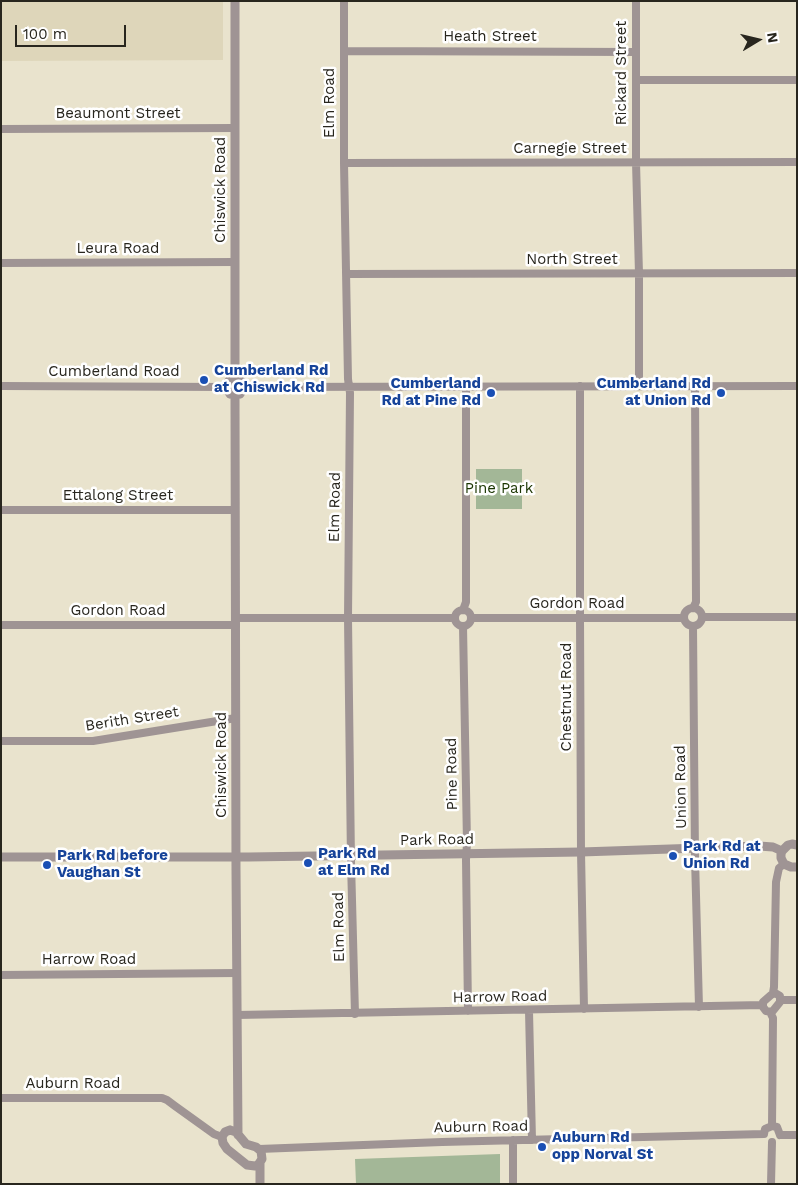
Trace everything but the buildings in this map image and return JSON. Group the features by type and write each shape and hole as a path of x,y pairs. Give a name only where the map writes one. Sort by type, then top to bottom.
{"street":[{"name":"Chiswick Road","path":"235,1 235,378"},
{"name":"Elm Road","path":"344,1 344,163 348,379 350,393 348,618 354,1014"},
{"name":"Rickard Street","path":"636,1 636,162 640,386"},
{"name":"Heath Street","path":"344,51 636,52"},
{"path":"636,80 797,80"},
{"name":"Beaumont Street","path":"1,129 235,128"},
{"name":"Carnegie Street","path":"344,163 797,162"},
{"name":"Leura Road","path":"1,263 235,262"},
{"name":"North Street","path":"346,274 797,273"},
{"path":"232,378 235,378 242,382 244,387 240,394 232,395 226,387 232,378"},
{"name":"Cumberland Road","path":"1,386 226,387"},
{"path":"463,610 466,602 466,386"},
{"name":"Chestnut Road","path":"580,386 581,852 584,1009"},
{"path":"693,608 696,602 695,386"},
{"path":"244,387 797,386"},
{"name":"Chiswick Road","path":"235,395 238,1135"},
{"name":"Ettalong Street","path":"1,510 235,510"},
{"path":"693,608 698,610 702,618 700,623 693,627 684,620 684,615 687,610 693,608"},
{"path":"463,610 469,612 471,618 469,623 463,626 458,624 455,618 457,612 463,610"},
{"path":"702,618 797,617"},
{"name":"Gordon Road","path":"1,625 235,622 348,618 455,618"},
{"name":"Gordon Road","path":"471,618 684,618"},
{"name":"Pine Road","path":"463,626 468,1011"},
{"name":"Union Road","path":"693,627 699,1007"},
{"name":"Berith Street","path":"1,741 92,741 236,718"},
{"path":"797,845 788,845 782,851 781,858 784,864 797,867"},
{"name":"Park Road","path":"1,858 581,852 759,846 773,847 782,851"},
{"path":"772,1126 773,1018 770,1012 764,1010 762,1005 773,994 776,882 779,868 784,864"},
{"name":"Harrow Road","path":"1,974 237,973"},
{"path":"773,994 778,995 780,1000"},
{"path":"780,1000 797,1000"},
{"path":"770,1012 774,1010 780,1000"},
{"name":"Harrow Road","path":"237,1015 762,1005"},
{"path":"529,1010 532,1140"},
{"name":"Auburn Road","path":"1,1098 162,1098 205,1129 222,1137"},
{"path":"772,1126 777,1127 780,1135 778,1139 772,1142 765,1139 765,1129 772,1126"},
{"path":"260,1162 255,1166 247,1166 226,1149 222,1137 225,1132 230,1130 236,1132 246,1144 261,1151 260,1184"},
{"name":"Auburn Road","path":"259,1149 764,1134"},
{"path":"780,1135 797,1135"},
{"path":"513,1140 513,1184"},
{"path":"771,1184 772,1142"}],"shaded area":[{"path":"1,1 223,1 223,60 1,61"}],"green space":[{"name":"Pine Park","path":"476,469 522,469 522,509 476,509"},
{"path":"500,1154 500,1184 356,1184 355,1159"}],"place":[{"name":"Cumberland Rd at Chiswick Rd","path":"204,380"},
{"name":"Cumberland Rd at Pine Rd","path":"491,393"},
{"name":"Cumberland Rd at Union Rd","path":"721,393"},
{"name":"Park Rd at Union Rd","path":"673,856"},
{"name":"Park Rd at Elm Rd","path":"308,863"},
{"name":"Park Rd before Vaughan St","path":"47,865"},
{"name":"Auburn Rd opp Norval St","path":"542,1147"}]}
